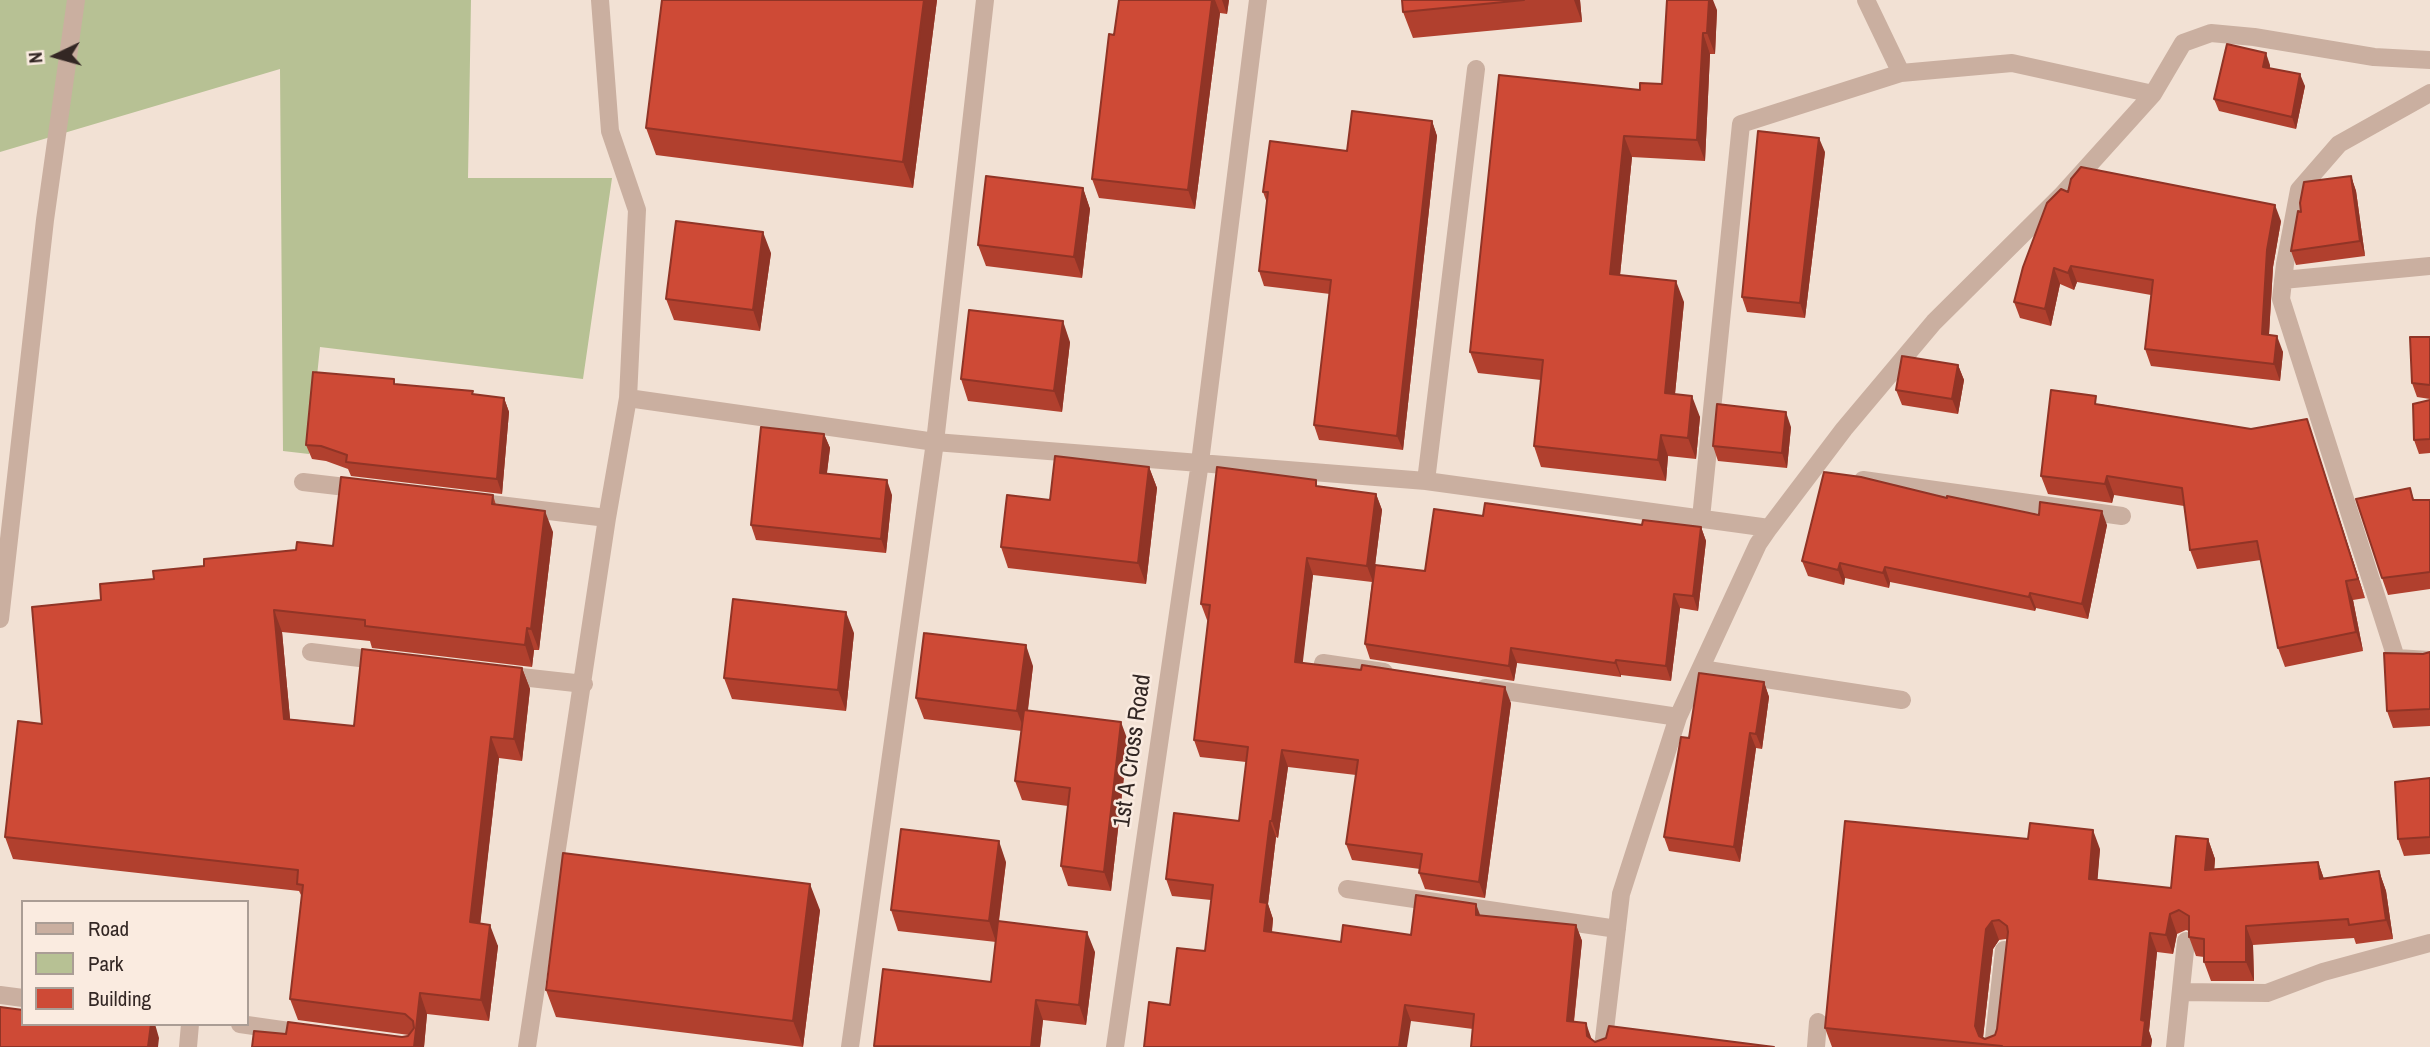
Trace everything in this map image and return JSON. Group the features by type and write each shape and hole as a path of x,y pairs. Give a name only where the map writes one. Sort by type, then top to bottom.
{"street":[{"path":"0,619 45,220 76,0"},
{"path":"527,1047 607,518 628,398 637,211 610,131 600,0"},
{"path":"850,1047 935,442 985,0"},
{"name":"1st A Cross Road","path":"1115,1047 1200,462 1258,0"},
{"path":"1866,0 1901,73"},
{"path":"1603,1047 1621,894 1678,717 1758,544 1817,474 1934,322 2062,196 2152,94 2183,43 2211,33 2254,37 2374,57 2430,60"},
{"path":"1701,518 1741,124 1901,73 2012,63 2152,94"},
{"path":"1426,481 1476,69"},
{"path":"2430,93 2339,144 2299,190 2281,299 2396,658 2430,660"},
{"path":"2283,280 2430,266"},
{"path":"628,398 935,442 1426,481 1769,528"},
{"path":"1851,479 2122,516"},
{"path":"303,482 386,492"},
{"path":"455,500 607,518"},
{"path":"311,652 407,664"},
{"path":"1323,663 1405,676"},
{"path":"1701,669 1902,700"},
{"path":"488,673 584,684"},
{"path":"1473,686 1678,717"},
{"path":"1347,890 1617,929"},
{"path":"2175,1047 2186,941"},
{"path":"2181,992 2267,993 2322,972 2430,943"},
{"path":"1993,1047 2004,950"},
{"path":"0,996 21,998"},
{"path":"1816,1047 1818,1022"},
{"path":"248,1025 332,1037"},
{"path":"188,1047 190,1026"}],"green space":[{"path":"0,0 471,0 468,178 612,178 583,379 320,347 309,454 283,451 280,69 0,152"}],"building":[{"path":"662,0 924,0 903,162 646,128"},
{"path":"1119,0 1212,0 1188,190 1092,179 1109,34 1114,35"},
{"path":"1402,0 1524,0 1403,12"},
{"path":"1667,0 1709,0 1707,33 1703,33 1697,140 1624,136 1610,274 1676,281 1665,393 1692,396 1688,438 1661,435 1658,460 1534,446 1543,360 1470,352 1499,75 1640,90 1640,83 1662,84"},
{"path":"2227,44 2266,53 2263,67 2300,74 2292,117 2214,99"},
{"path":"1352,111 1432,121 1397,436 1314,425 1331,280 1259,271 1268,192 1263,192 1270,141 1347,151"},
{"path":"1758,131 1819,138 1800,303 1742,297"},
{"path":"2081,167 2275,205 2267,250 2262,334 2277,336 2274,364 2145,349 2153,280 2071,266 2068,273 2054,268 2045,309 2014,302 2023,267 2047,203 2061,189 2068,192 2071,179"},
{"path":"986,176 1083,188 1074,257 978,245"},
{"path":"2351,176 2360,241 2291,251 2298,211 2301,212 2304,182"},
{"path":"676,221 763,232 753,310 666,299"},
{"path":"969,310 1063,321 1054,391 961,379"},
{"path":"2410,337 2430,337 2430,385 2412,383"},
{"path":"1902,356 1958,365 1952,399 1896,390"},
{"path":"313,372 394,379 394,384 473,391 472,394 504,398 497,479 346,462 347,455 321,446 306,445"},
{"path":"2051,390 2096,396 2095,404 2251,429 2307,419 2358,579 2346,581 2356,632 2278,648 2257,541 2190,550 2182,488 2107,476 2105,484 2041,476"},
{"path":"2430,400 2430,439 2414,440 2413,404"},
{"path":"1717,404 1786,412 1782,453 1713,446"},
{"path":"761,427 824,434 820,473 887,480 881,539 751,525"},
{"path":"1055,456 1149,467 1138,563 1001,547 1007,495 1050,500"},
{"path":"1217,467 1316,480 1316,486 1376,494 1367,566 1307,558 1295,662 1361,670 1362,665 1505,687 1479,882 1419,873 1422,854 1346,844 1358,760 1282,750 1260,902 1267,903 1264,931 1341,942 1343,925 1411,935 1416,895 1476,904 1476,915 1576,925 1567,1021 1586,1023 1587,1036 1595,1042 1606,1038 1609,1026 1774,1047 1471,1047 1474,1014 1405,1005 1399,1047 1144,1047 1149,1002 1170,1005 1177,948 1205,951 1213,885 1166,879 1174,813 1239,821 1248,747 1194,740 1210,605 1201,604"},
{"path":"1824,472 1861,477 1947,498 2039,515 2040,502 2102,511 2082,604 2030,593 2029,597 1885,567 1883,573 1840,563 1838,570 1802,561"},
{"path":"341,477 493,495 492,504 545,511 531,629 527,628 525,645 365,626 365,620 274,610 284,719 354,726 362,649 522,668 514,739 491,737 470,922 490,925 481,1000 420,993 414,1047 252,1047 254,1031 286,1034 288,1022 402,1037 408,1036 414,1028 413,1021 405,1014 290,999 303,885 297,884 298,870 5,837 18,721 42,724 32,607 101,600 100,584 154,579 153,571 204,566 204,559 296,550 297,542 333,546"},
{"path":"2410,488 2413,500 2430,500 2430,572 2382,578 2356,499"},
{"path":"1485,503 1642,525 1643,520 1701,527 1693,596 1674,594 1666,666 1616,660 1615,663 1511,648 1509,666 1365,644 1375,565 1425,571 1434,509 1483,516"},
{"path":"733,599 846,612 838,690 724,678"},
{"path":"924,633 1026,645 1017,711 916,698"},
{"path":"2430,652 2430,709 2387,711 2384,653"},
{"path":"1699,673 1764,682 1756,734 1750,733 1734,847 1664,837 1681,737 1689,738"},
{"path":"1024,710 1121,722 1104,872 1061,866 1070,788 1015,781"},
{"path":"2430,778 2430,837 2398,839 2395,782"},
{"path":"1845,821 2028,839 2030,823 2093,830 2089,879 2171,888 2176,836 2208,839 2205,870 2318,862 2320,879 2379,871 2386,920 2349,925 2348,919 2246,926 2246,962 2204,962 2204,939 2189,937 2189,916 2179,910 2170,914 2166,935 2150,933 2141,1020 2145,1021 2142,1047 2002,1047 1825,1028","holes":["1999,920 2007,926 1997,1029 1995,1035 1985,1039 1979,1036 1975,1026 1986,929 1992,921"]},
{"path":"901,829 999,841 989,921 891,910"},
{"path":"563,853 810,884 793,1021 546,990"},
{"path":"998,921 1087,932 1079,1005 1036,1000 1031,1047 874,1046 883,969 991,982"},
{"path":"0,1007 21,1010 21,1026 151,1026 148,1047 0,1047"}]}
